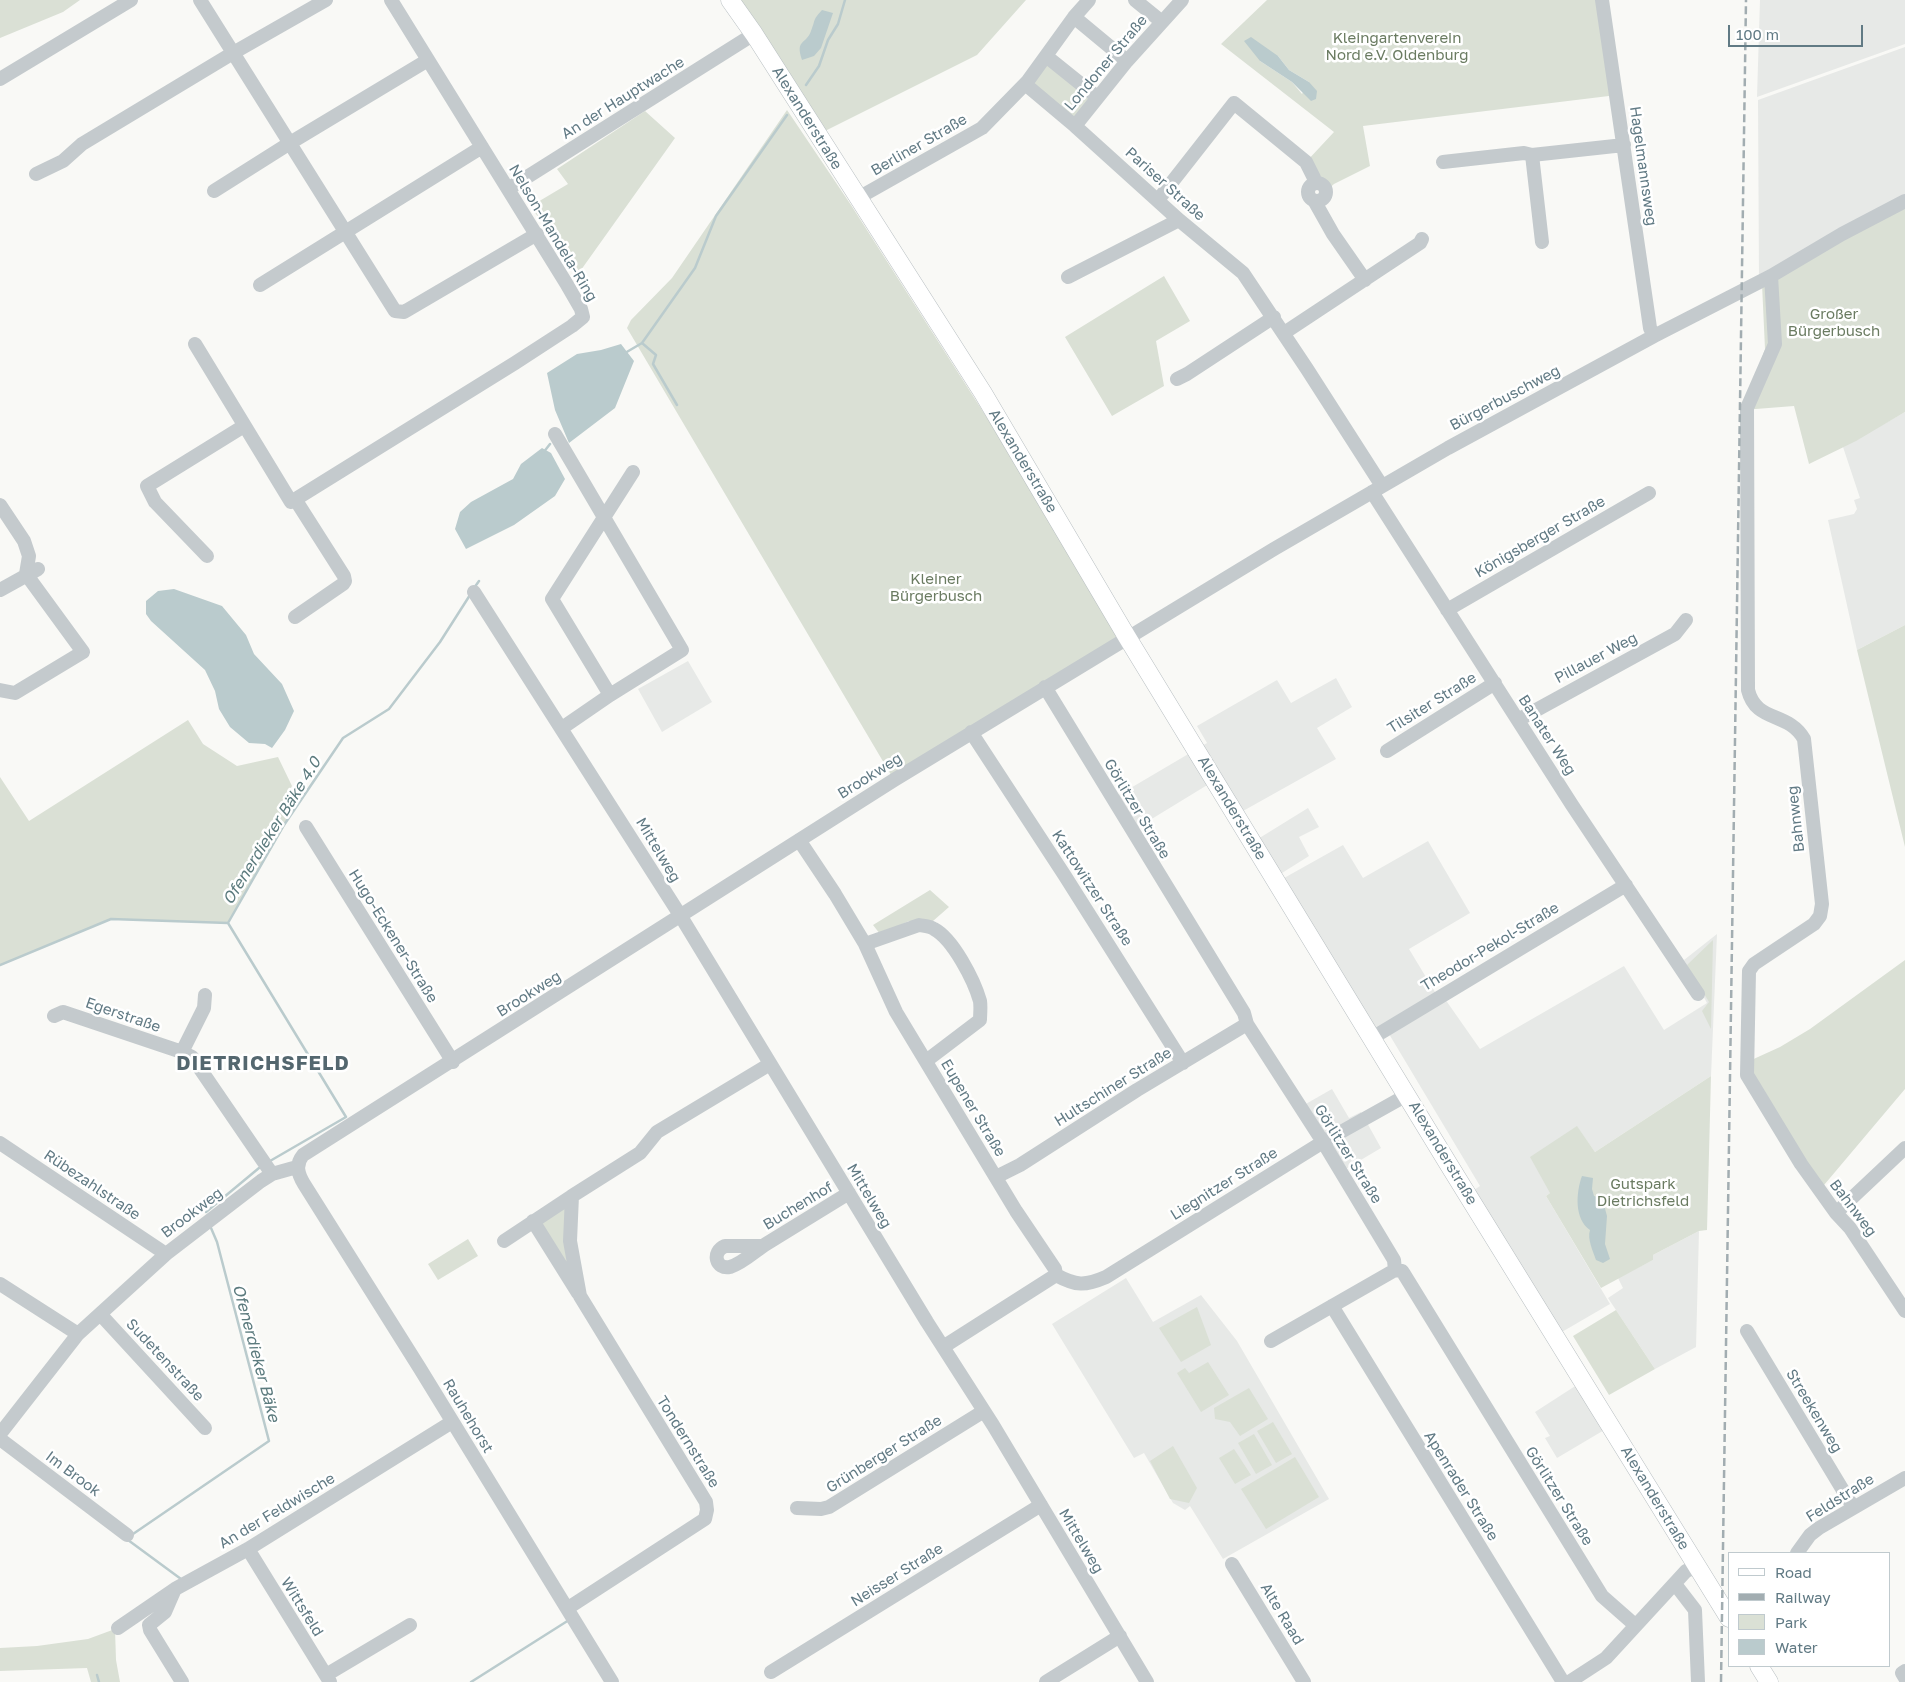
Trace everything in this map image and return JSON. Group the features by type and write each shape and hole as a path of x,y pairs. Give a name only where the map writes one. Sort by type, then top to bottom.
{"main road":[{"name":"Alexanderstraße","path":"730,0 754,34 978,386 1127,637 1728,1616"},
{"path":"1760,1667 1769,1682"}],"street":[{"path":"0,80 131,0"},
{"path":"200,0 396,311 404,312 537,234"},
{"path":"36,174 63,161 82,144 233,53 326,0"},
{"name":"Nelson-Mandela-Ring","path":"293,500 515,363 572,326 583,316 581,309 537,234 391,0"},
{"name":"Berliner Straße","path":"858,198 982,128 1025,84 1074,17 1089,0"},
{"path":"1136,0 1162,22"},
{"name":"Londoner Straße","path":"1074,126 1182,0"},
{"name":"Hagelmannsweg","path":"1602,0 1650,328 1654,336"},
{"path":"1074,17 1128,61"},
{"name":"An der Hauptwache","path":"508,189 754,34"},
{"path":"1046,56 1097,97"},
{"path":"214,191 428,60"},
{"name":"Pariser Straße","path":"1025,84 1158,200 1178,220 1243,273 1284,333 1377,489"},
{"path":"1158,200 1234,104 1306,162 1314,178 1314,183 1309,187 1307,193 1309,199 1315,202 1333,234 1366,280"},
{"path":"1443,162 1624,145"},
{"path":"260,285 482,147"},
{"path":"1532,155 1542,242"},
{"name":"Bürgerbuschweg","path":"1127,637 1448,448 1654,336 1771,276 1842,234 1905,200"},
{"path":"1068,277 1178,220"},
{"path":"1284,333 1420,244 1422,239"},
{"name":"Bahnweg","path":"1771,276 1775,344 1747,408 1748,690 1750,699 1756,707 1793,725 1799,730 1804,739 1822,904 1820,916 1814,924 1754,964 1749,971 1747,1075 1801,1164 1836,1213 1850,1228 1905,1311"},
{"path":"1177,379 1274,317"},
{"path":"195,344 244,426 344,576 345,581 343,584 295,616"},
{"path":"207,556 155,502 147,486 244,426"},
{"path":"555,434 682,650 583,712 562,728"},
{"path":"610,695 552,599 634,472"},
{"name":"Banater Weg","path":"1377,489 1447,610 1698,994"},
{"name":"Königsberger Straße","path":"1447,610 1649,493"},
{"path":"0,505 24,541 32,571 83,652 15,693 0,690"},
{"path":"1,587 32,571"},
{"name":"Mittelweg","path":"474,592 680,915 943,1347 984,1410 1148,1682"},
{"name":"Pillauer Weg","path":"1518,720 1675,634 1686,620"},
{"name":"Brookweg","path":"0,1434 78,1334 101,1315 126,1288 166,1254 272,1174 297,1167 298,1161 303,1155 799,840 1127,637"},
{"name":"Tilsiter Straße","path":"1386,751 1495,683"},
{"name":"Görlitzer Straße","path":"1045,687 1244,1013 1247,1024 1323,1142 1394,1260 1395,1270 1402,1271 1404,1274 1602,1596 1635,1626"},
{"name":"Kattowitzer Straße","path":"971,732 1073,888 1183,1063"},
{"name":"Hugo-Eckener-Straße","path":"306,827 452,1062"},
{"name":"Eupener Straße","path":"799,840 865,944 896,1012 1056,1275"},
{"name":"Theodor-Pekol-Straße","path":"1372,1038 1626,885"},
{"path":"865,944 919,925 934,928 956,950 980,1001 980,1020 926,1061"},
{"path":"182,1052 204,1008 205,995"},
{"name":"Egerstraße","path":"54,1016 62,1012 192,1057 272,1174"},
{"name":"Hultschiner Straße","path":"996,1176 1020,1165 1137,1090 1247,1024"},
{"path":"504,1241 640,1153 657,1132 770,1064"},
{"name":"Liegnitzer Straße","path":"1056,1275 1071,1283 1081,1285 1106,1277 1323,1142 1407,1094"},
{"name":"Rübezahlstraße","path":"0,1143 166,1254"},
{"path":"1836,1213 1905,1148"},
{"name":"Rauhehorst","path":"297,1167 304,1184 568,1608 612,1682"},
{"name":"Buchenhof","path":"763,1246 849,1193"},
{"name":"Tondernstraße","path":"572,1196 570,1241 580,1296"},
{"name":"Tondernstraße","path":"533,1221 706,1502 707,1510 705,1519 568,1608"},
{"path":"1271,1341 1395,1270"},
{"path":"943,1347 1056,1275"},
{"path":"0,1284 78,1334"},
{"name":"Apenrader Straße","path":"1332,1306 1563,1682"},
{"name":"Sudetenstraße","path":"101,1315 205,1428"},
{"name":"Streekenweg","path":"1747,1331 1853,1507"},
{"name":"Grünberger Straße","path":"797,1508 821,1509 830,1506 984,1410"},
{"name":"An der Feldwische","path":"118,1628 175,1589 248,1550 452,1422"},
{"name":"Im Brook","path":"0,1440 127,1536"},
{"name":"Feldstraße","path":"1798,1552 1810,1535 1819,1528 1905,1478"},
{"name":"Neisser Straße","path":"771,1672 1041,1506"},
{"name":"Wittsfeld","path":"248,1550 328,1679"},
{"name":"Alte Raad","path":"1232,1564 1304,1682"},
{"path":"1569,1682 1606,1658 1686,1571 1696,1566"},
{"path":"1675,1584 1695,1610 1698,1682"},
{"path":"175,1589 165,1612 149,1624 150,1630 182,1682"},
{"path":"328,1679 410,1625"},
{"path":"1046,1682 1120,1636"},
{"path":"1905,1671 1902,1673 1905,1678"}],"shaded area":[{"path":"1760,0 1905,0 1905,44 1757,97"},
{"path":"1905,47 1905,201 1759,281 1758,100"},
{"path":"1905,412 1905,625 1857,650 1828,520 1854,514 1857,509 1854,500 1860,498 1843,447"},
{"path":"688,661 712,702 662,732 638,689"},
{"path":"1336,678 1352,707 1317,728 1336,759 1243,811 1222,776 1132,831 1112,799 1207,743 1197,726 1277,680 1291,703"},
{"path":"1308,808 1319,827 1299,837 1309,856 1274,878 1253,842"},
{"path":"1428,841 1470,913 1409,949 1438,997 1372,1038 1277,882 1343,845 1363,878"},
{"path":"1717,934 1711,1076 1595,1152 1577,1127 1550,1193 1546,1196 1610,1304 1555,1336 1468,1194 1480,1186 1389,1034 1445,999 1480,1049 1624,966 1664,1030 1707,1003 1684,960"},
{"path":"1332,1089 1349,1118 1361,1112 1381,1148 1344,1170 1304,1105"},
{"path":"1699,1231 1696,1347 1655,1369 1608,1298 1623,1288 1618,1278 1653,1260 1653,1255"},
{"path":"1126,1278 1153,1322 1201,1295 1237,1341 1329,1499 1223,1559 1190,1506 1185,1510 1173,1503 1144,1453 1134,1458 1052,1324"},
{"path":"1583,1381 1611,1426 1557,1458 1545,1438 1550,1436 1535,1412"}],"green space":[{"path":"0,0 80,0 63,12 0,38"},
{"path":"730,0 1026,0 977,55 821,133"},
{"name":"Kleingartenverein Nord e.V. Oldenburg","path":"1267,0 1602,0 1617,95 1363,126 1370,166 1334,184 1326,191 1306,162 1334,132 1221,44","holes":["1278,56 1289,70 1309,82 1302,94 1292,82 1260,61"]},
{"path":"1046,56 1097,97 1075,126 1027,82"},
{"name":"Kleiner Bürgerbusch","path":"787,110 851,205 1127,637 894,780 627,328 631,320 672,278"},
{"path":"645,111 675,138 576,277 531,206 568,184 557,169"},
{"name":"Großer Bürgerbusch","path":"1905,204 1905,412 1856,441 1809,464 1794,406 1743,410 1765,349 1762,284"},
{"path":"1164,276 1190,321 1156,341 1164,386 1112,416 1065,337"},
{"path":"1905,625 1905,847 1857,650"},
{"path":"188,720 203,744 237,766 278,757 292,786 279,807 290,817 228,923 111,919 0,965 0,777 29,821"},
{"path":"930,890 949,907 933,921 909,921 880,934 873,925"},
{"path":"1713,940 1711,1029 1702,1011 1709,1002 1687,965"},
{"path":"1905,960 1905,1089 1819,1191 1747,1062 1780,1047 1810,1029"},
{"name":"Gutspark Dietrichsfeld","path":"1711,1076 1707,1230 1699,1231 1653,1255 1653,1260 1601,1288 1546,1196 1550,1193 1530,1157 1577,1126 1595,1152"},
{"path":"572,1196 577,1276 533,1221"},
{"path":"468,1239 478,1256 438,1280 428,1264"},
{"path":"1197,1307 1211,1345 1181,1362 1159,1328"},
{"path":"1616,1310 1655,1369 1609,1395 1573,1336"},
{"path":"1208,1362 1229,1395 1201,1412 1177,1373 1185,1368 1189,1373"},
{"path":"1249,1388 1268,1419 1240,1436 1230,1422 1215,1419 1214,1408"},
{"path":"1273,1422 1292,1454 1276,1463 1257,1431"},
{"path":"1254,1434 1272,1465 1256,1474 1238,1443"},
{"path":"1173,1446 1197,1488 1189,1503 1170,1499 1150,1461"},
{"path":"1234,1449 1251,1475 1235,1484 1219,1458"},
{"path":"1295,1457 1319,1497 1266,1529 1241,1489"},
{"path":"115,1629 116,1660 120,1682 91,1682 87,1668 0,1671 0,1648 37,1646 88,1639"}],"water":[{"path":"822,10 833,13 821,48 814,56 802,60 800,45 809,35 815,18"},
{"path":"1251,37 1278,56 1289,70 1309,82 1317,91 1316,99 1311,101 1292,82 1260,61 1244,41"},
{"path":"621,344 634,361 615,408 569,443 555,410 547,373 577,354"},
{"path":"542,448 551,453 565,479 555,496 514,525 466,549 455,529 460,512 471,502 513,479 521,464"},
{"path":"174,589 222,606 246,635 254,654 282,684 294,711 285,730 272,748 265,744 249,743 230,727 219,709 215,691 205,670 151,621 146,614 146,601 158,591"},
{"path":"1582,1176 1593,1178 1592,1189 1594,1196 1605,1199 1604,1205 1607,1216 1605,1244 1610,1259 1603,1263 1596,1260 1590,1241 1590,1230 1581,1219 1579,1212 1578,1190"}],"waterway":[{"name":"Ofenerdieker Bäke","path":"806,85 819,66 828,40 838,24 845,0"},
{"name":"Ofenerdieker Bäke","path":"625,353 642,343 695,268 716,216 787,115"},
{"path":"642,343 656,355 653,364 677,405"},
{"name":"Ofenerdieker Bäke","path":"543,453 550,444"},
{"name":"Ofenerdieker Bäke 4.0","path":"474,588 479,581"},
{"name":"Ofenerdieker Bäke 4.0","path":"270,1161 346,1117 228,923 284,825 343,738 389,709 440,642 470,595"},
{"path":"0,965 111,919 228,923"},
{"name":"Ofenerdieker Bäke","path":"206,1212 259,1168"},
{"name":"Ofenerdieker Bäke","path":"133,1534 269,1441 217,1242 211,1228"},
{"name":"Ofenerdieker Bäke","path":"128,1540 181,1579"},
{"path":"471,1682 569,1620"},
{"name":"Ofenerdieker Bäke","path":"97,1675 99,1682"}],"railway":[{"path":"1721,1682 1746,0"}],"district":[{"name":"DIETRICHSFELD","path":"263,1064"}]}
